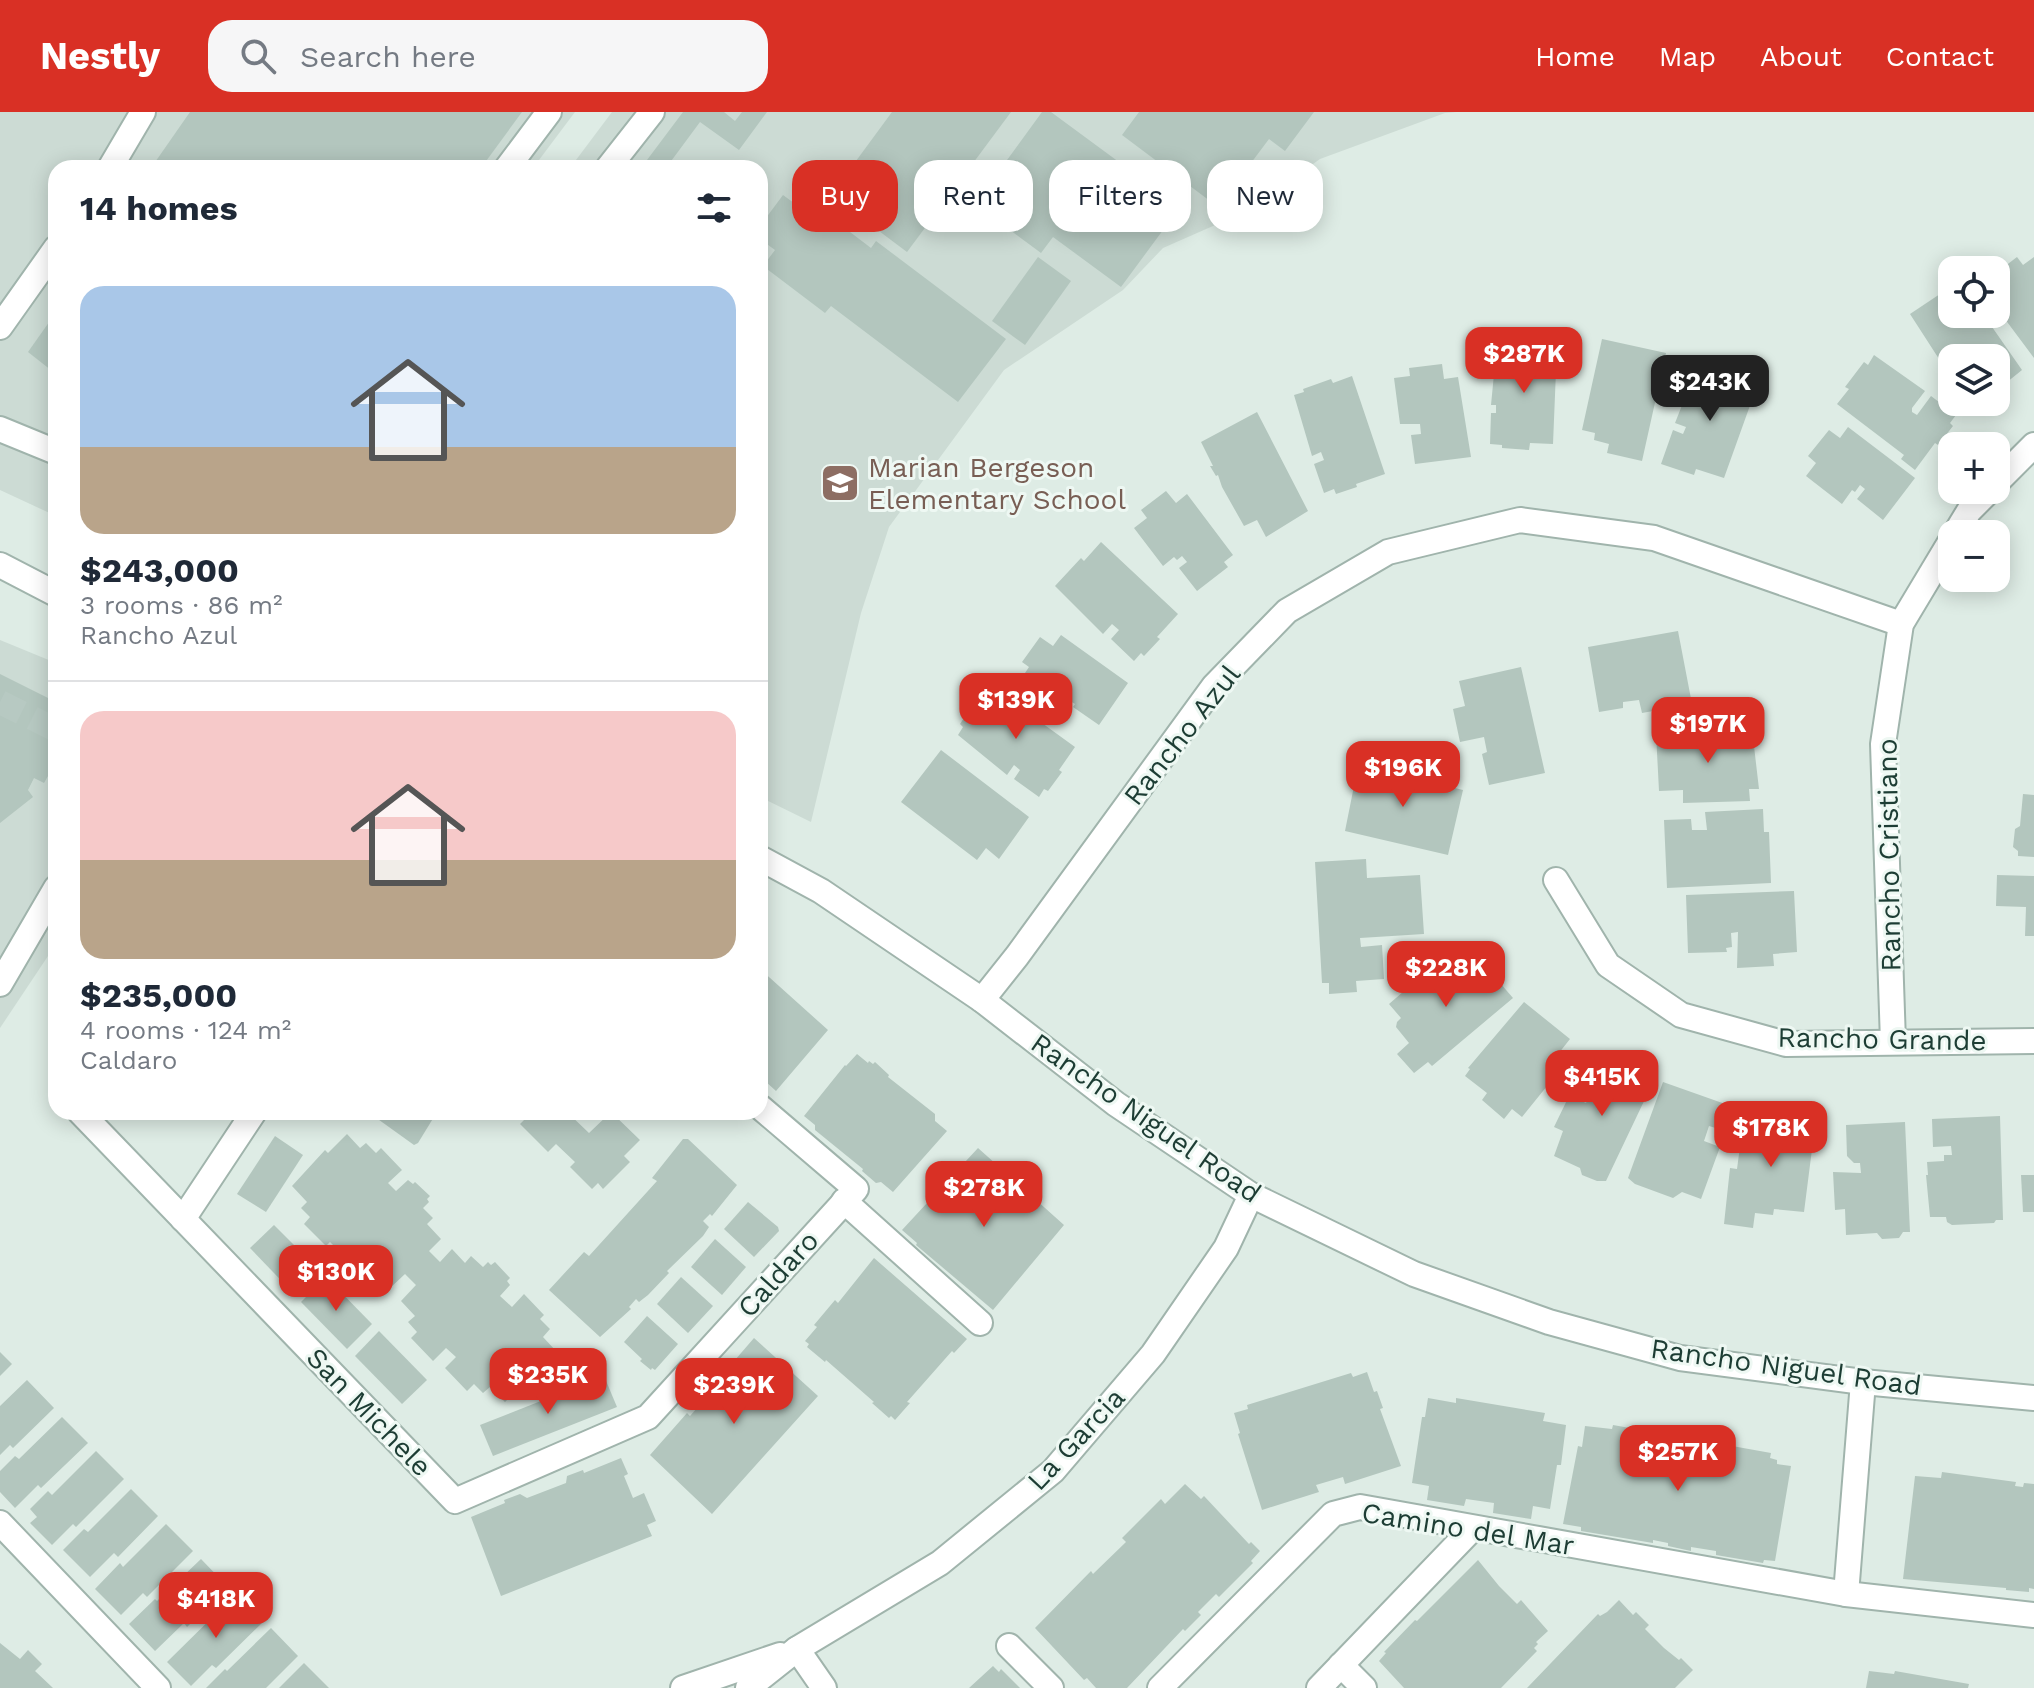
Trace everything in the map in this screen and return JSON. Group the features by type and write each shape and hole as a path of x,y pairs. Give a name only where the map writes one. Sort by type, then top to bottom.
{"street":[{"path":"115,160 143,112"},
{"path":"513,160 549,112"},
{"path":"614,160 652,112"},
{"path":"4,310 48,258"},
{"path":"0,429 48,449"},
{"path":"2010,469 2034,445"},
{"path":"1964,520 1976,504"},
{"name":"Rancho Azul","path":"982,1000 1214,686 1287,611 1388,552 1520,520 1654,538 1901,624"},
{"name":"Rancho Cristiano","path":"1893,1042 1883,744 1901,624 1938,562"},
{"path":"0,565 48,590"},
{"name":"Rancho Niguel Road","path":"768,862 821,891 982,1000 1116,1104 1251,1195 1414,1274 1549,1322 1680,1358 1863,1382 2034,1398"},
{"name":"Rancho Grande","path":"1556,880 1608,965 1681,1015 1786,1044 2034,1041"},
{"path":"0,984 48,902"},
{"path":"768,1115 980,1323"},
{"name":"San Michele","path":"88,1120 455,1501"},
{"path":"183,1219 249,1120"},
{"name":"Caldaro","path":"455,1501 648,1417 850,1195"},
{"name":"La Garcia","path":"748,1688 797,1649 940,1563 1053,1471 1153,1354 1226,1248 1251,1195"},
{"path":"1846,1594 1863,1382"},
{"name":"Camino del Mar","path":"1160,1688 1333,1514 1360,1507 1846,1594 2034,1615"},
{"path":"0,1523 158,1688"},
{"path":"1319,1688 1473,1528"},
{"path":"1009,1646 1051,1688"},
{"path":"797,1649 824,1688"},
{"name":"La Garcia","path":"683,1688 797,1649"},
{"path":"1341,1665 1364,1688"}],"shaded area":[{"path":"0,112 575,112 539,160 48,160 48,512 0,490"},
{"name":"Marian Bergeson Elementary School","path":"612,112 1457,112 1445,113 1319,160 1207,160 1207,229 1163,248 1123,290 1004,370 889,527 861,613 811,822 768,801 768,160 576,160"},
{"path":"0,640 48,660 48,956 0,1028"}],"building":[{"path":"190,112 522,112 487,160 157,160"},
{"path":"683,112 724,112 735,121 742,112 767,112 739,150 700,122 672,160 647,160"},
{"path":"892,112 1011,112 975,160 914,160 914,232 922,232 907,252 880,232 898,232 898,160 857,160"},
{"path":"1042,112 1051,112 1116,160 1049,160 1049,232 1162,232 1121,287 1053,237 1041,253 1013,232 1033,232 1033,160 1007,160"},
{"path":"1139,112 1314,112 1285,151 1269,139 1253,160 1207,160 1207,199 1191,187 1191,160 1155,160 1122,135"},
{"path":"783,195 792,202 792,232 850,232 871,248 876,241 1006,339 958,402 831,306 825,313 768,270 768,259 775,250 768,245 768,215"},
{"path":"1038,257 1071,281 1025,345 992,321"},
{"path":"2017,257 2023,265 2034,257 2034,358 2010,326 2010,262"},
{"path":"1938,295 1938,328 1993,328 2004,344 1938,344 1938,357 1910,314"},
{"path":"48,324 48,368 28,352"},
{"path":"1602,339 1666,353 1642,461 1607,453 1609,444 1594,440 1595,433 1582,430"},
{"path":"1506,341 1557,346 1553,444 1530,443 1529,450 1490,444 1491,413 1496,413 1496,405 1491,405 1497,343"},
{"path":"2010,353 2022,370 2010,380"},
{"path":"1874,355 1925,391 1912,408 1917,415 1931,396 1938,401 1938,416 1955,416 1948,432 1938,432 1938,445 1935,443 1915,470 1901,459 1904,455 1837,404 1849,389 1845,387 1864,362 1868,365"},
{"path":"1442,364 1444,379 1458,377 1471,457 1415,464 1411,435 1421,434 1420,424 1400,424 1394,378 1410,376 1409,368"},
{"path":"1698,365 1709,366 1757,386 1724,478 1696,469 1694,475 1661,464 1673,430 1683,434 1686,427 1675,423"},
{"path":"1352,376 1385,474 1336,494 1334,489 1324,493 1314,464 1324,460 1321,452 1312,456 1294,395 1331,379 1333,383"},
{"path":"1257,412 1308,511 1266,537 1257,520 1244,526 1218,475 1210,466 1213,466 1201,442"},
{"path":"1848,427 1915,478 1883,520 1857,499 1865,489 1860,485 1842,504 1806,476 1816,463 1808,456 1829,430 1840,438"},
{"path":"1166,491 1176,503 1187,494 1233,555 1224,562 1228,567 1197,591 1179,568 1187,562 1182,556 1177,560 1174,557 1163,566 1134,528 1147,518 1141,510"},
{"path":"1101,542 1178,614 1157,637 1160,639 1144,656 1141,653 1134,661 1111,639 1119,630 1112,624 1103,634 1055,586"},
{"path":"1678,631 1692,704 1642,713 1639,700 1623,702 1623,708 1599,712 1588,647"},
{"path":"1061,635 1128,683 1099,725 1073,707 1075,704 1067,699 1059,711 1019,682 1029,667 1022,662 1040,637 1053,646"},
{"path":"1521,667 1545,773 1489,785 1482,754 1487,752 1484,737 1460,742 1453,709 1465,706 1459,681"},
{"path":"0,674 48,698 48,776 44,783 34,778 28,790 33,797 0,823"},
{"path":"992,687 1075,747 1059,770 1062,772 1048,791 1044,789 1039,797 1014,779 1020,770 1014,765 1007,775 958,735 963,727 960,724 976,700 980,703"},
{"path":"1752,729 1759,789 1749,789 1750,801 1683,803 1683,790 1659,791 1656,733"},
{"path":"941,750 1029,817 999,859 986,848 977,860 901,802"},
{"path":"1369,761 1424,774 1420,789 1437,793 1439,784 1463,790 1448,855 1345,831 1355,781 1358,778 1365,780"},
{"path":"2023,794 2034,795 2034,857 2018,856 2018,851 2013,847 2015,829 2020,826"},
{"path":"1763,809 1764,832 1769,832 1771,883 1667,888 1664,820 1691,819 1692,830 1707,830 1705,812"},
{"path":"1366,859 1367,878 1420,875 1424,934 1360,938 1361,947 1382,945 1384,979 1356,981 1357,992 1329,994 1329,983 1322,983 1315,862"},
{"path":"1997,875 2034,876 2034,936 2025,936 2026,907 1996,906"},
{"path":"1794,891 1797,952 1773,954 1774,966 1737,968 1738,932 1731,933 1732,947 1726,948 1727,952 1688,953 1686,895"},
{"path":"1469,947 1513,998 1432,1066 1428,1062 1414,1073 1397,1054 1409,1043 1396,1027 1401,1018 1389,1004 1432,967 1444,982 1456,972 1450,964"},
{"path":"768,976 828,1030 776,1091 768,1084"},
{"path":"1524,1002 1570,1039 1551,1063 1560,1070 1522,1117 1512,1109 1504,1119 1482,1100 1487,1093 1465,1076 1468,1068"},
{"path":"1603,1053 1655,1078 1606,1181 1597,1181 1582,1175 1580,1168 1554,1156 1563,1131 1554,1127 1569,1096 1586,1103 1591,1093 1588,1084"},
{"path":"857,1054 868,1063 875,1062 888,1077 935,1114 935,1121 947,1131 893,1192 881,1182 876,1183 815,1130 815,1125 804,1116"},
{"path":"1663,1082 1728,1105 1719,1129 1709,1126 1704,1141 1720,1147 1701,1199 1682,1192 1673,1198 1635,1184 1628,1178"},
{"path":"1756,1111 1816,1118 1804,1212 1774,1209 1773,1215 1755,1213 1753,1228 1724,1224 1730,1168 1737,1169 1741,1139 1753,1140"},
{"path":"2000,1116 2003,1220 1952,1225 1946,1217 1930,1217 1927,1162 1944,1161 1944,1155 1952,1155 1951,1146 1933,1147 1932,1119"},
{"path":"379,1120 432,1120 414,1145"},
{"path":"524,1120 575,1120 589,1133 603,1120 619,1120 640,1140 624,1156 630,1162 603,1189 598,1183 592,1189 570,1167 575,1162 556,1144 548,1152 520,1124"},
{"path":"1905,1122 1910,1232 1903,1232 1899,1238 1882,1239 1877,1233 1846,1235 1845,1209 1835,1210 1833,1172 1861,1173 1860,1163 1854,1163 1847,1156 1846,1125"},
{"path":"347,1134 360,1148 366,1143 376,1153 381,1148 402,1170 388,1183 396,1191 408,1180 413,1184 415,1182 430,1196 423,1208 433,1218 427,1224 441,1239 429,1251 440,1262 452,1249 465,1263 471,1256 483,1267 488,1262 491,1265 495,1262 510,1278 507,1281 510,1285 500,1296 512,1307 524,1294 544,1315 540,1319 550,1329 543,1337 556,1351 505,1402 490,1387 483,1393 474,1384 467,1391 445,1368 456,1357 446,1348 433,1361 411,1338 417,1332 408,1322 415,1316 401,1301 416,1285 405,1274 389,1289 375,1274 368,1281 359,1272 353,1277 332,1255 338,1250 330,1242 326,1246 304,1224 310,1217 301,1208 307,1202 292,1186 325,1150 328,1153"},
{"path":"275,1136 303,1155 266,1212 237,1194"},
{"path":"683,1139 688,1139 737,1185 712,1216 710,1214 703,1221 709,1227 703,1236 667,1271 669,1273 648,1295 639,1302 636,1299 629,1307 631,1309 600,1337 549,1290 584,1252 589,1256 657,1181 652,1178"},
{"path":"978,1148 1064,1225 993,1310 902,1230"},
{"path":"2021,1175 2034,1175 2034,1212 2023,1212"},
{"path":"748,1202 779,1231 754,1257 724,1229"},
{"path":"274,1225 321,1272 296,1296 250,1248"},
{"path":"715,1239 746,1267 722,1295 691,1267"},
{"path":"874,1258 967,1339 954,1353 952,1351 895,1420 807,1347 809,1344 805,1341 817,1327 814,1325 835,1300 838,1303"},
{"path":"326,1277 372,1324 347,1349 301,1302"},
{"path":"681,1277 713,1306 688,1333 657,1304"},
{"path":"647,1316 678,1344 655,1370 640,1361 642,1359 624,1342"},
{"path":"379,1331 427,1380 402,1404 355,1356"},
{"path":"754,1338 818,1396 712,1514 650,1455 687,1413 690,1416"},
{"path":"0,1352 12,1364 0,1376"},
{"path":"1367,1372 1374,1392 1377,1391 1383,1408 1380,1409 1401,1466 1345,1484 1343,1477 1316,1485 1319,1492 1262,1510 1234,1413 1248,1409 1247,1405 1351,1373 1353,1377"},
{"path":"604,1376 617,1407 493,1456 480,1425"},
{"path":"27,1380 54,1408 13,1448 10,1445 0,1455 0,1406"},
{"path":"1428,1398 1456,1403 1456,1398 1545,1413 1543,1421 1566,1425 1561,1465 1557,1465 1550,1509 1533,1506 1531,1519 1493,1513 1494,1503 1466,1499 1464,1506 1427,1500 1429,1486 1412,1483"},
{"path":"62,1417 88,1443 15,1508 0,1492 0,1471 15,1456 19,1459"},
{"path":"1613,1425 1686,1438 1685,1442 1692,1443 1693,1439 1771,1453 1770,1458 1777,1460 1777,1464 1791,1466 1775,1561 1764,1560 1763,1563 1691,1547 1691,1551 1653,1540 1653,1543 1581,1531 1581,1527 1563,1524 1578,1446 1582,1447 1585,1426 1612,1429"},
{"path":"96,1451 124,1479 76,1527 73,1524 52,1545 30,1523 37,1517 30,1509 48,1491 52,1495"},
{"path":"621,1458 633,1498 644,1493 656,1521 647,1525 652,1536 501,1596 471,1517 505,1503 504,1500 520,1494 527,1498 566,1483 567,1476 583,1470 584,1473"},
{"path":"1942,1472 2016,1482 2015,1486 2034,1484 2034,1589 2029,1588 2029,1592 1903,1579 1915,1476 1941,1478"},
{"path":"1185,1484 1201,1499 1204,1496 1249,1544 1251,1542 1260,1551 1251,1561 1253,1563 1219,1597 1216,1594 1198,1612 1201,1615 1185,1631 1183,1629 1127,1688 1096,1688 1087,1678 1084,1680 1035,1628 1091,1571 1093,1574 1126,1542 1122,1538 1161,1499 1165,1504"},
{"path":"131,1489 158,1516 118,1557 114,1553 90,1577 63,1550 84,1529 88,1532"},
{"path":"166,1524 193,1551 147,1597 143,1593 121,1615 95,1589 120,1563 123,1567"},
{"path":"201,1559 228,1587 187,1627 184,1623 155,1651 129,1624"},
{"path":"1478,1560 1499,1586 1517,1604 1521,1600 1548,1631 1536,1642 1538,1644 1534,1648 1537,1651 1501,1688 1404,1688 1379,1661 1384,1652"},
{"path":"236,1594 263,1622 216,1668 212,1665 191,1686 167,1662"},
{"path":"1619,1600 1633,1615 1636,1612 1649,1625 1645,1629 1664,1648 1693,1670 1675,1688 1527,1688 1598,1614 1607,1612"},
{"path":"271,1628 298,1656 266,1688 206,1688 225,1669 227,1671"},
{"path":"0,1643 20,1659 28,1650 42,1664 35,1671 53,1688 0,1688"},
{"path":"304,1663 329,1688 279,1688"},
{"path":"993,1666 999,1672 1001,1669 1020,1688 969,1688"},
{"path":"1869,1671 1894,1674 1895,1671 1969,1684 1968,1688 1866,1688"}],"tunnel":[{"path":"0,702 48,726"}],"place":[{"name":"Marian Bergeson Elementary School","path":"840,483"}]}
